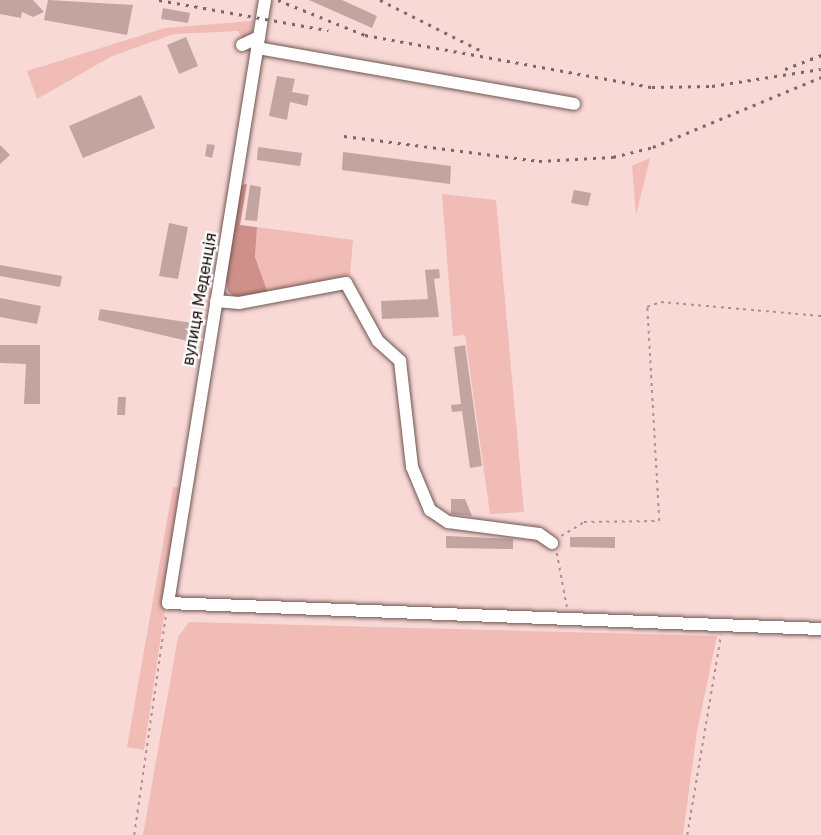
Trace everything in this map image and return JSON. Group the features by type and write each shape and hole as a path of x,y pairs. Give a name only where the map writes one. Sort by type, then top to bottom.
{"street":[{"name":"вулиця Меденція","path":"168,603 265,0"},
{"path":"242,45 258,42 574,104"},
{"path":"216,301 239,303 346,283 378,341 400,361 412,466 430,510 448,522 539,534 552,543"},
{"path":"168,603 821,629"}],"path":[{"path":"569,620 563,572 552,543 584,522 659,521 647,307 661,302 821,316"},
{"path":"134,835 168,603"},
{"path":"687,835 723,625"}],"shaded area":[{"path":"253,21 251,34 243,39 238,31 174,34 112,56 37,99 27,71 165,28"},
{"path":"650,158 636,215 632,166"},
{"path":"247,184 240,225 257,227 255,257 268,293 237,298 228,292 225,276 241,185"},
{"path":"442,194 496,200 524,512 490,514 465,335 453,336"},
{"path":"257,227 353,240 350,275 268,293 255,257"},
{"path":"173,487 183,488 144,750 127,747"},
{"path":"189,622 717,636 697,731 683,835 143,835 178,637"}],"building":[{"path":"0,0 33,0 44,12 33,17 22,12 21,18 0,14"},
{"path":"48,0 133,5 127,35 44,20"},
{"path":"309,0 342,0 377,16 372,28"},
{"path":"163,8 190,13 188,23 161,19"},
{"path":"186,37 198,66 179,74 167,45"},
{"path":"277,76 295,79 292,92 309,95 307,106 290,102 287,120 269,116"},
{"path":"141,95 155,128 83,158 69,126"},
{"path":"207,144 215,145 212,158 205,156"},
{"path":"0,145 10,155 0,164"},
{"path":"258,147 302,153 300,166 257,160"},
{"path":"343,152 451,166 450,184 342,170"},
{"path":"250,185 261,187 257,221 245,220"},
{"path":"574,190 591,193 588,206 571,203"},
{"path":"169,223 188,227 178,279 159,276"},
{"path":"0,265 62,276 60,287 0,276"},
{"path":"439,269 440,278 434,279 439,317 382,319 381,301 428,299 425,270"},
{"path":"0,298 41,306 37,324 0,317"},
{"path":"100,309 199,324 196,343 98,320"},
{"path":"0,345 40,345 40,404 24,404 26,364 0,363"},
{"path":"465,345 482,466 470,468 462,411 452,412 451,405 461,404 454,347"},
{"path":"118,397 126,397 125,415 117,415"},
{"path":"451,499 465,499 472,516 451,514"},
{"path":"446,536 513,539 513,549 446,548"},
{"path":"570,537 615,537 615,548 570,547"}],"railway":[{"path":"159,0 328,30"},
{"path":"278,0 365,35 652,87 712,86 821,69"},
{"path":"380,0 482,51"},
{"path":"785,69 821,55"},
{"path":"344,136 539,161 613,157 653,147 821,77"}]}
